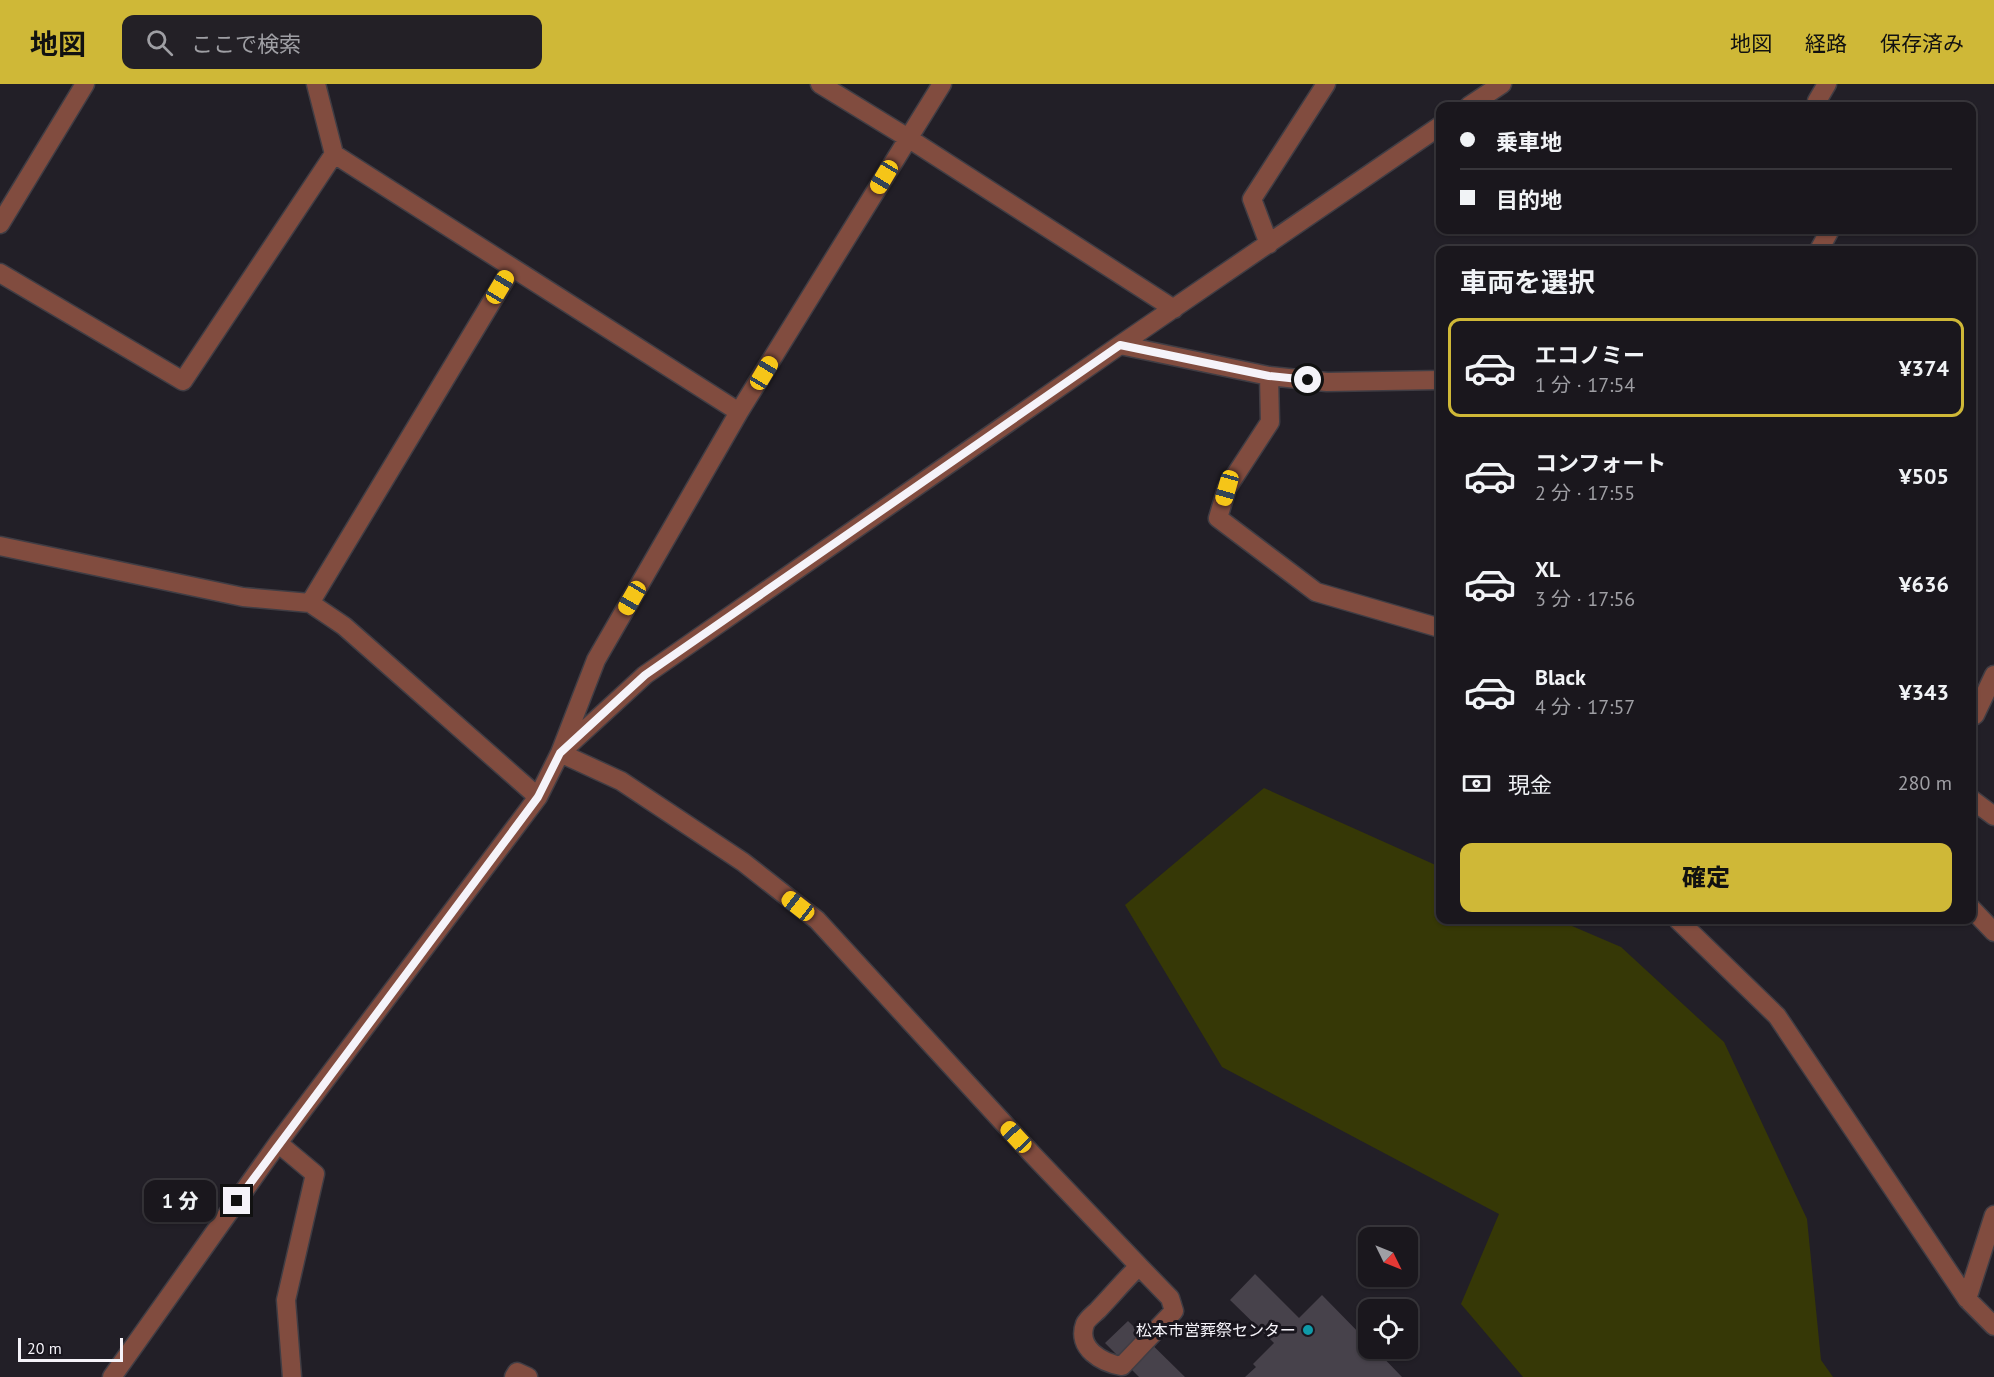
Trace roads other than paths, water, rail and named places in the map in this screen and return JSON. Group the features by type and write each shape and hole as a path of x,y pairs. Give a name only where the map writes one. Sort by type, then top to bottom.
{"street":[{"path":"0,224 85,84"},
{"path":"316,84 334,154 739,412"},
{"path":"820,84 1174,309"},
{"path":"112,1377 278,1143 538,797 560,753 596,660 739,412 942,84"},
{"path":"1269,244 1252,199 1326,84"},
{"path":"1475,102 1502,84"},
{"path":"1817,102 1827,84"},
{"path":"560,753 645,675 1436,129"},
{"path":"0,273 183,381 334,154"},
{"path":"310,603 512,268"},
{"path":"1120,345 1269,376 1326,382 1436,380"},
{"path":"1269,376 1270,422 1227,488 1218,518 1317,592 1436,627"},
{"path":"0,546 243,597 310,603 344,626 538,797"},
{"path":"1976,710 1994,675"},
{"path":"560,753 631,787 743,862 817,920 1032,1154 1170,1298 1174,1311 1122,1366 1114,1365 1103,1361 1091,1352 1083,1338 1086,1322 1139,1266"},
{"path":"1976,803 1994,816"},
{"path":"1976,913 1994,932"},
{"path":"1682,924 1777,1016 1967,1299 1994,1326"},
{"path":"278,1143 315,1174 286,1300 292,1377"},
{"path":"1967,1299 1994,1215"},
{"path":"514,1377 517,1372 528,1377"}],"place":[{"name":"松本市営葬祭センター","path":"1308,1330"}]}
